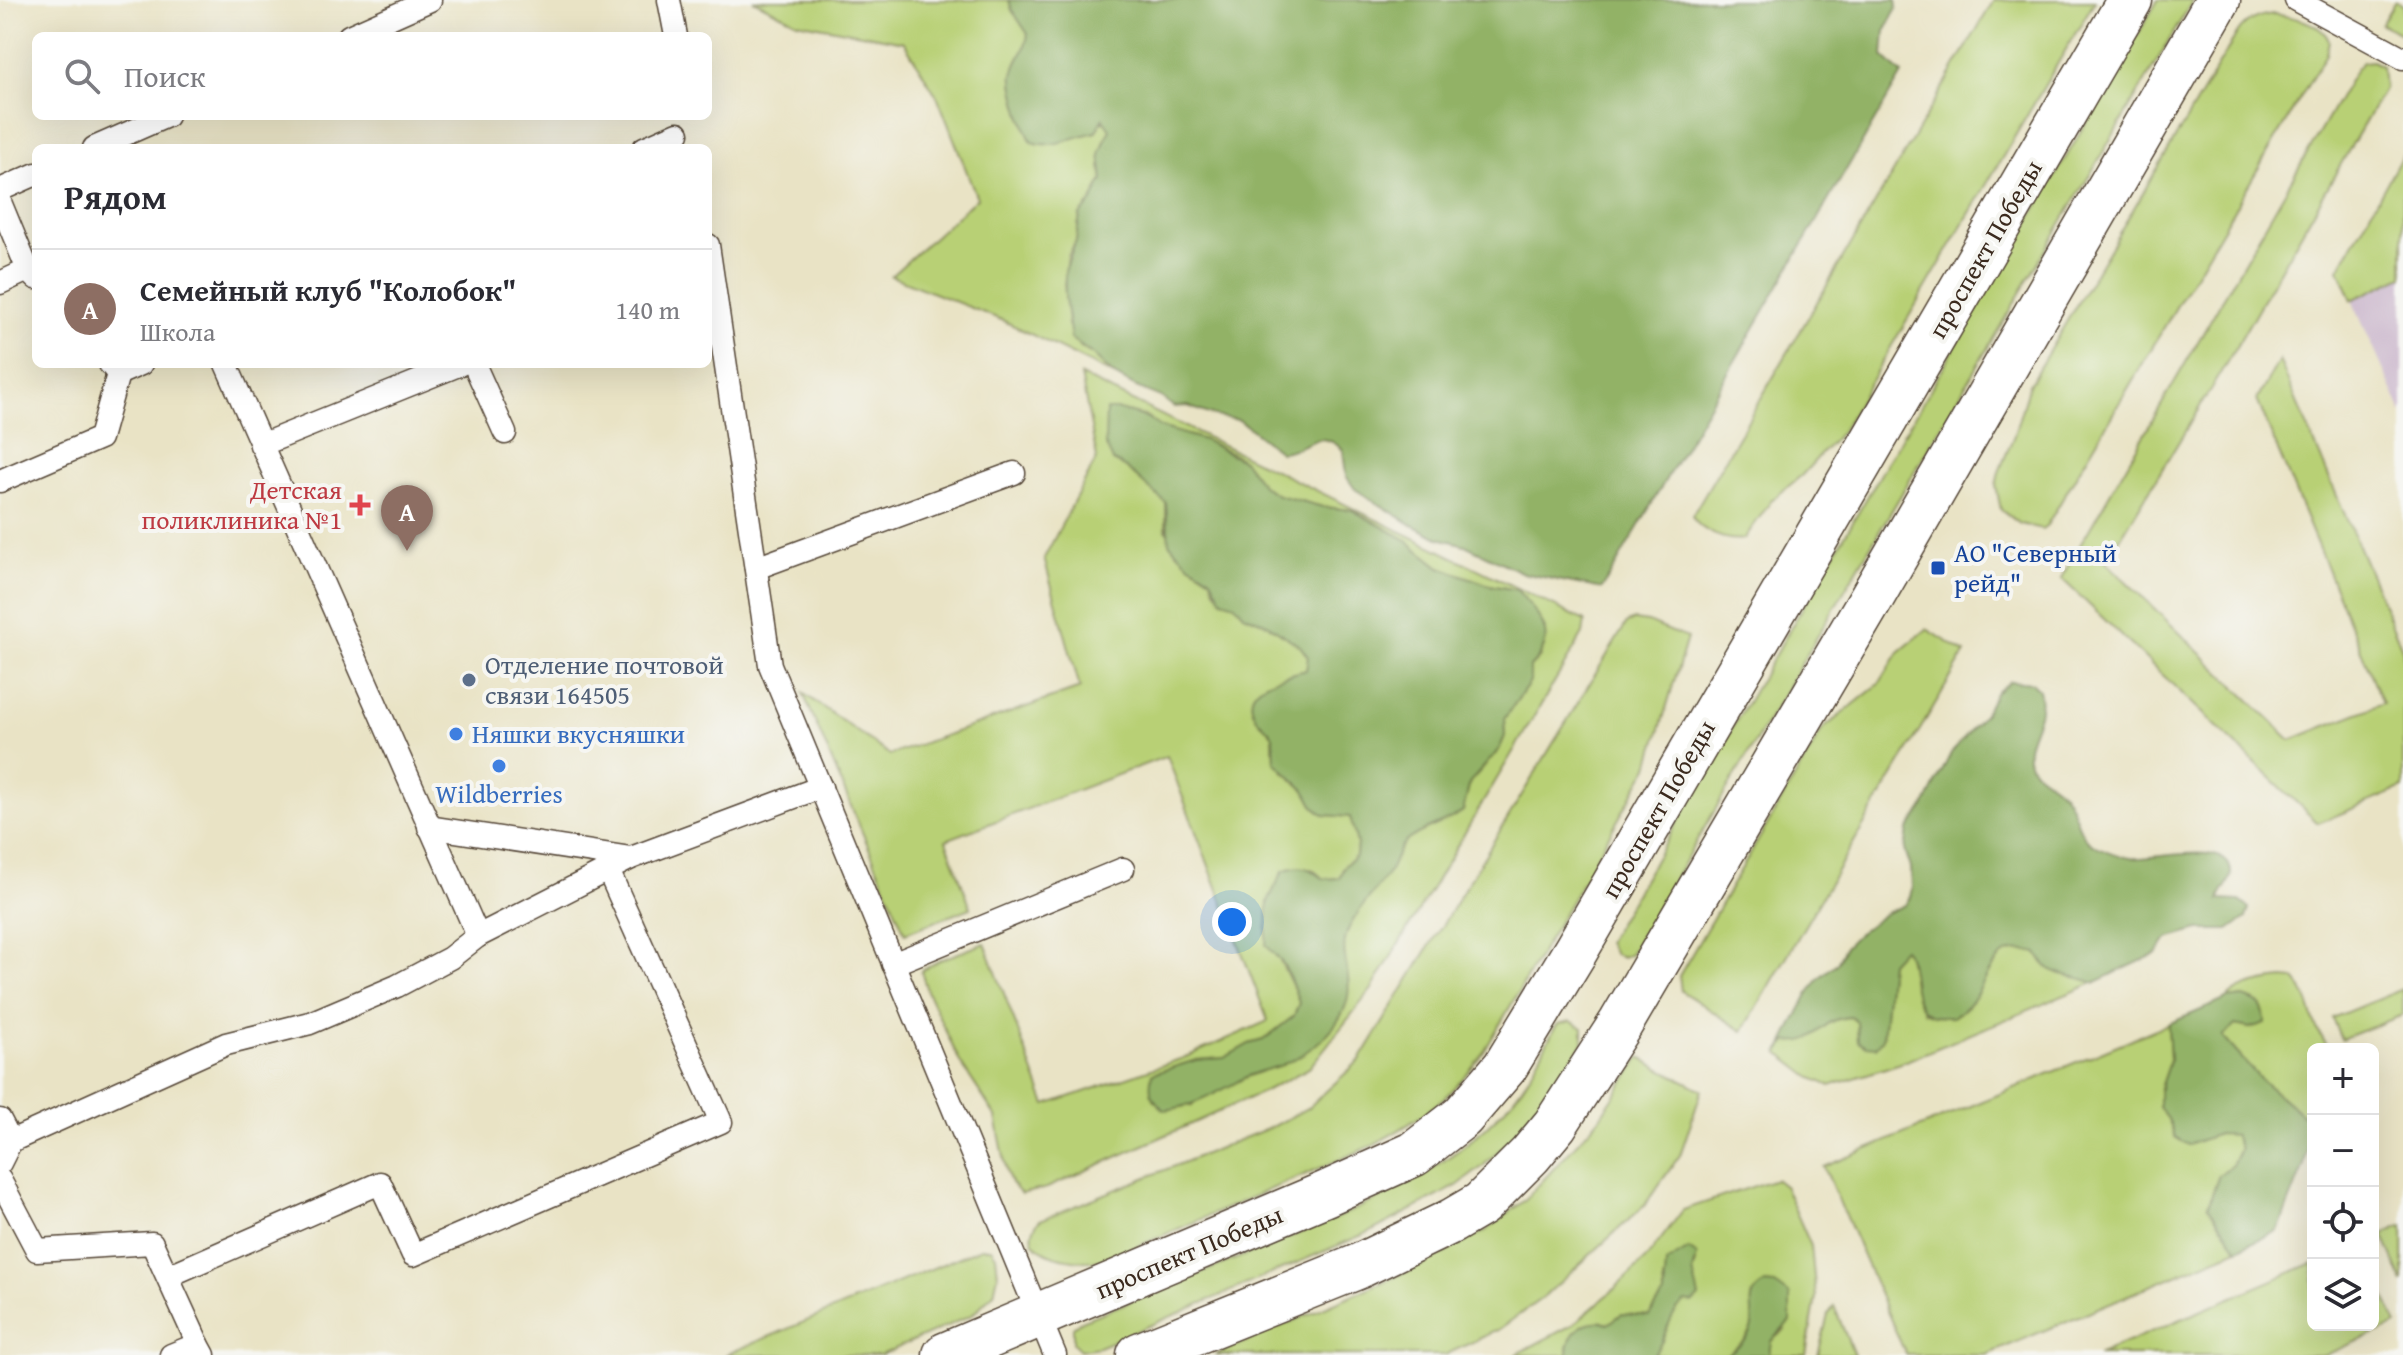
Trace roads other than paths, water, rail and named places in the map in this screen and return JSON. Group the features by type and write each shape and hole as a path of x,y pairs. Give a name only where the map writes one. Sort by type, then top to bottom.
{"main road":[{"name":"проспект Победы","path":"945,1355 1414,1154 1462,1117 1505,1067 1576,950 2130,0"},
{"path":"1139,1355 1357,1267 1452,1221 1481,1204 1555,1125 1621,1023 1849,637 2218,0"}],"lane":[{"path":"358,32 430,0"},
{"path":"669,0 675,32"},
{"path":"2296,0 2403,58"},
{"path":"103,144 158,120"},
{"path":"653,144 679,132"},
{"path":"0,190 32,176"},
{"path":"0,202 32,274 0,283"},
{"path":"712,272 770,665 1055,1355"},
{"path":"228,368 478,936"},
{"path":"261,445 451,368"},
{"path":"476,368 505,433"},
{"path":"0,481 100,438 114,369"},
{"path":"756,568 1014,473"},
{"path":"0,1163 11,1141 226,1044 310,1023 397,986 450,958 478,936 631,858 821,787"},
{"path":"429,827 631,858"},
{"path":"893,964 1123,869"},
{"path":"168,1276 380,1183 413,1255 721,1122 608,870"},
{"path":"0,1120 11,1141"},
{"path":"0,1180 37,1250 152,1243 201,1350 171,1355"}],"place":[{"name":"Детская поликлиника №1","path":"360,505"},
{"name":"Семейный клуб \"Колобок\"","path":"407,551"},
{"name":"АО \"Северный рейд\"","path":"1938,568"},
{"name":"Отделение почтовой связи 164505","path":"469,680"},
{"name":"Няшки вкусняшки","path":"456,734"},
{"name":"Wildberries","path":"499,766"}]}
